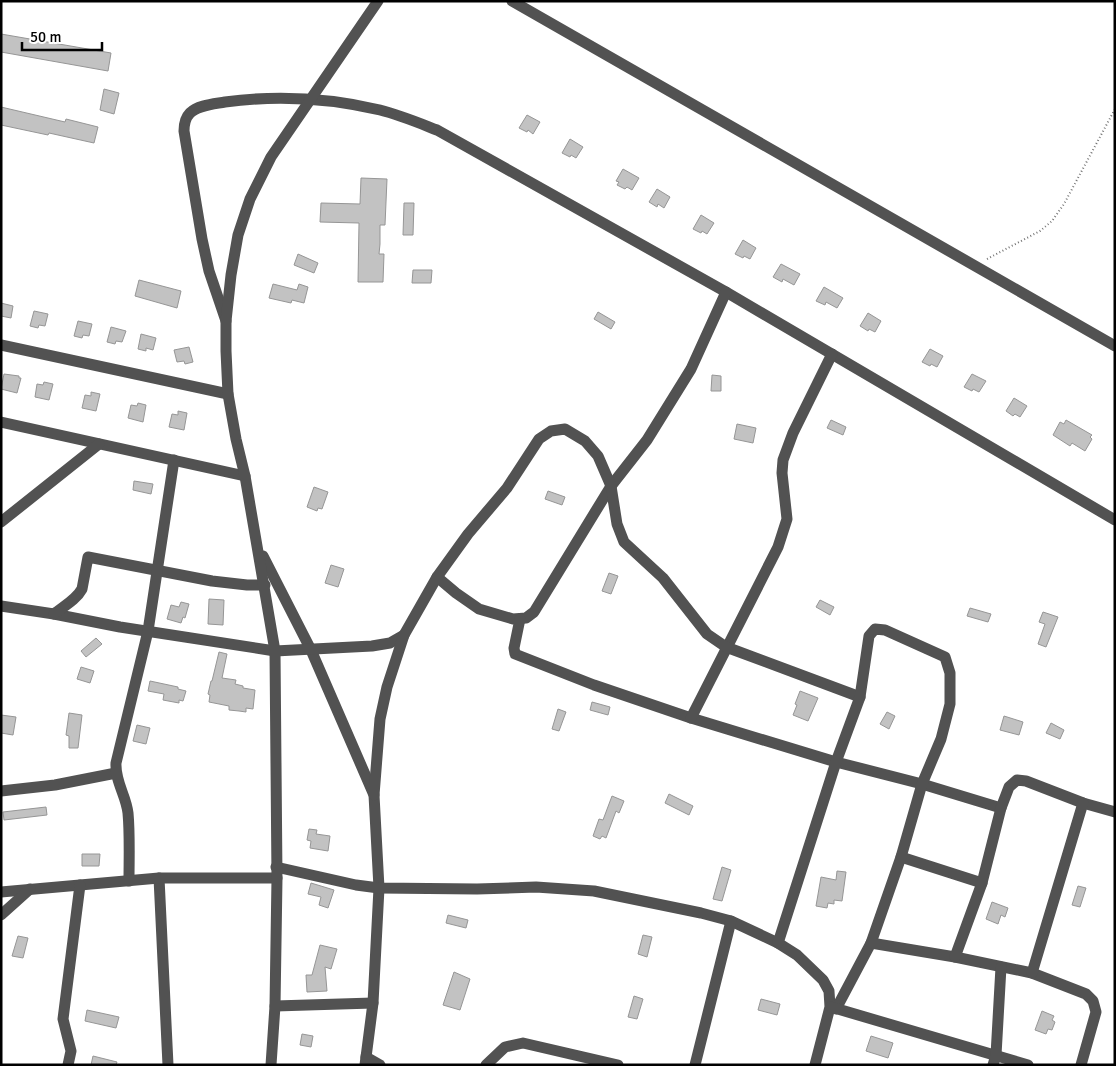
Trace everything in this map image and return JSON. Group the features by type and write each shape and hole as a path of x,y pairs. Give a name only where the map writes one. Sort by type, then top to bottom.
{"street":[{"path":"271,1065 275,1006 275,652 265,585 228,394 226,378 226,321 234,255 238,235 250,199 271,157 378,1"},
{"path":"512,1 1115,346"},
{"path":"226,321 209,270 202,239 184,131 186,118 195,109 216,104 274,97 310,99 380,110 405,117 437,130 726,292 1115,520"},
{"path":"437,577 480,609 513,619 520,619 534,612 610,486 647,440 691,369 726,292"},
{"path":"1,345 228,394"},
{"path":"691,718 778,547 786,519 782,473 783,460 793,433 832,354"},
{"path":"1,422 245,476"},
{"path":"380,1065 365,1061 373,1003 379,888 374,795 380,719 386,687 404,636 437,577 476,523 507,488 539,439 551,431 565,430 585,441 598,456 610,486 617,524 624,542 662,578 707,634 726,647 860,697"},
{"path":"1,522 99,444"},
{"path":"129,881 128,813 116,773 118,755 148,631 174,460"},
{"path":"257,545 312,650 374,795"},
{"path":"54,614 80,594 88,557 212,581 265,585"},
{"path":"1,606 275,652 372,646 390,643 404,636"},
{"path":"520,619 514,648 515,654 594,685 691,718 836,762 922,784 1001,808"},
{"path":"778,943 836,762 860,697 869,636 875,629 885,630 946,657 950,673 950,704 941,739 922,784 902,857 871,943 833,1008 815,1065"},
{"path":"1,791 55,785 116,773"},
{"path":"955,956 982,883 1001,808 1012,783 1021,780 1083,803 1115,812"},
{"path":"1032,973 1083,803"},
{"path":"902,857 982,883"},
{"path":"1,892 160,878 276,872 379,888 476,889 536,886 594,891 731,921 778,943 798,956 823,980 829,991 833,1008"},
{"path":"160,878 168,1065"},
{"path":"68,1065 71,1051 63,1019 80,885"},
{"path":"1,915 30,889"},
{"path":"695,1065 731,921"},
{"path":"871,943 955,956 1032,973 1086,994 1093,1001 1096,1012 1080,1065"},
{"path":"995,1060 1001,967"},
{"path":"275,1006 373,1003"},
{"path":"833,1008 995,1060 1028,1065"},
{"path":"486,1065 505,1047 523,1043 613,1064"}],"path":[{"path":"974,266 1040,231 1052,221 1064,204 1115,109"}],"building":[{"path":"1,34 111,53 108,71 1,52"},
{"path":"104,89 119,93 114,114 100,110"},
{"path":"1,107 65,122 66,119 98,127 94,143 1,125"},
{"path":"527,115 540,122 533,134 528,130 527,132 519,128"},
{"path":"570,139 583,147 576,158 562,153"},
{"path":"623,169 639,178 632,190 617,185 619,182 616,181"},
{"path":"361,178 387,179 385,225 380,225 379,254 384,254 383,282 358,282 359,223 320,222 321,203 360,204"},
{"path":"657,189 670,197 664,208 658,204 657,207 649,202"},
{"path":"404,203 414,203 413,235 403,235"},
{"path":"701,215 714,223 707,234 693,229"},
{"path":"743,240 756,248 750,259 735,254"},
{"path":"298,254 318,263 314,273 294,265"},
{"path":"781,264 800,274 794,285 783,279 782,282 773,277"},
{"path":"413,270 432,270 431,283 412,283"},
{"path":"139,280 181,291 177,308 135,296"},
{"path":"273,284 297,290 299,284 308,287 304,303 292,300 291,303 269,298"},
{"path":"824,287 843,298 837,308 826,302 825,305 816,301"},
{"path":"1,303 13,306 11,318 1,316"},
{"path":"34,311 48,314 45,326 39,325 38,328 30,326"},
{"path":"598,312 615,322 611,329 594,319"},
{"path":"868,313 881,321 875,332 869,329 868,331 860,326"},
{"path":"78,321 92,324 89,336 83,335 82,338 74,336"},
{"path":"111,327 126,331 122,342 116,341 115,344 107,342"},
{"path":"141,334 156,338 153,350 146,348 146,351 138,349"},
{"path":"189,347 193,362 185,364 184,361 177,362 174,350"},
{"path":"930,349 943,356 937,367 922,362"},
{"path":"4,374 21,378 17,393 1,389"},
{"path":"972,374 986,381 979,392 964,387"},
{"path":"712,375 721,376 721,391 711,391"},
{"path":"44,382 53,384 49,400 35,397 37,384 43,385"},
{"path":"91,392 100,394 96,411 82,408 85,395 91,396"},
{"path":"1014,398 1027,406 1020,417 1015,414 1013,416 1006,411"},
{"path":"138,403 146,405 143,422 128,418 131,405 137,406"},
{"path":"178,411 187,413 184,430 169,427 172,414 178,415"},
{"path":"831,420 846,427 843,435 827,428"},
{"path":"1066,420 1092,435 1090,437 1092,439 1085,451 1072,443 1070,446 1053,435 1060,422 1064,424"},
{"path":"737,424 756,428 753,443 734,439"},
{"path":"134,481 153,484 151,494 133,490"},
{"path":"314,487 328,492 322,509 318,508 317,511 307,507"},
{"path":"548,491 565,497 562,505 545,499"},
{"path":"331,565 344,569 338,587 325,583"},
{"path":"609,573 618,576 611,594 602,591"},
{"path":"209,599 224,600 223,625 208,624"},
{"path":"820,600 834,607 830,615 816,607"},
{"path":"181,602 189,604 185,618 183,617 181,623 167,619 171,605 179,607"},
{"path":"970,608 991,614 988,622 967,616"},
{"path":"1043,612 1058,617 1046,647 1038,644 1045,624 1039,622"},
{"path":"96,638 102,644 86,657 81,651"},
{"path":"219,652 227,654 222,678 236,680 235,684 243,686 243,688 255,690 253,709 246,708 246,712 229,710 229,706 209,702 210,695 208,694"},
{"path":"81,667 94,671 90,683 77,679"},
{"path":"150,681 178,687 178,689 186,691 183,701 179,700 179,703 163,700 164,694 148,691"},
{"path":"800,691 818,698 808,721 793,715"},
{"path":"592,702 610,707 608,715 590,710"},
{"path":"558,709 566,712 559,731 552,729"},
{"path":"887,712 895,716 889,729 880,724"},
{"path":"69,713 82,715 78,748 69,748 69,736 66,735"},
{"path":"1,715 16,717 13,735 1,733"},
{"path":"1004,716 1023,722 1019,735 1000,730"},
{"path":"1051,723 1064,730 1060,739 1046,733"},
{"path":"137,725 150,728 146,744 133,741"},
{"path":"669,794 693,806 689,815 665,803"},
{"path":"612,796 624,801 619,813 616,811 606,838 602,836 600,839 593,836 599,819 603,820"},
{"path":"46,807 47,815 4,820 3,812"},
{"path":"309,829 317,830 316,834 330,836 328,851 310,848 311,841 307,840"},
{"path":"82,854 100,854 99,866 82,866"},
{"path":"722,867 731,870 722,901 713,899"},
{"path":"837,871 846,872 842,901 834,900 834,904 828,903 827,908 816,906 821,877 836,880"},
{"path":"311,883 334,890 328,908 319,905 321,897 308,894"},
{"path":"1078,886 1086,888 1080,907 1072,905"},
{"path":"992,902 1008,908 1005,917 1001,915 998,924 986,919"},
{"path":"448,915 468,920 466,928 446,923"},
{"path":"643,935 652,937 647,957 638,954"},
{"path":"18,936 28,938 23,958 12,956"},
{"path":"320,945 337,949 331,969 325,967 327,991 307,992 306,975 312,975"},
{"path":"454,972 470,979 460,1010 443,1005"},
{"path":"634,996 643,999 637,1019 628,1017"},
{"path":"761,999 780,1004 777,1015 758,1010"},
{"path":"87,1010 119,1017 116,1028 85,1021"},
{"path":"1042,1011 1054,1016 1052,1020 1055,1022 1052,1030 1048,1029 1046,1034 1035,1030"},
{"path":"302,1034 313,1036 311,1047 300,1045"},
{"path":"871,1036 893,1043 888,1058 866,1051"},
{"path":"93,1056 117,1062 116,1065 91,1065"}]}
